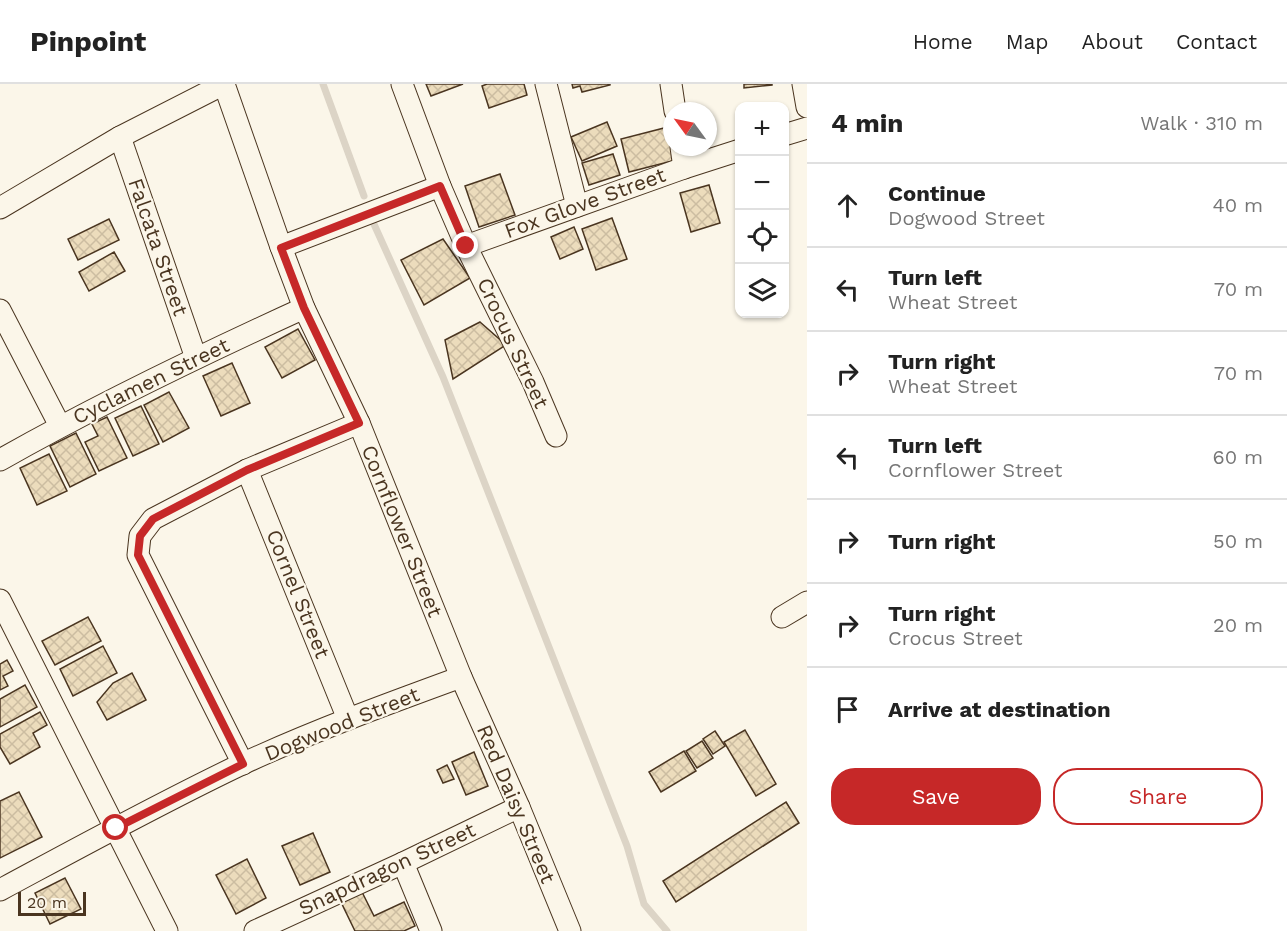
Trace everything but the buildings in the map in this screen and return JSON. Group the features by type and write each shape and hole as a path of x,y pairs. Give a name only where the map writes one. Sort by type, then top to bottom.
{"street":[{"path":"0,208 120,137 224,84"},
{"name":"Cornflower Street","path":"224,84 304,308 359,423 461,677"},
{"name":"Crocus Street","path":"402,84 440,186 466,246 556,436"},
{"path":"546,84 577,206"},
{"path":"671,84 674,102"},
{"path":"803,84 807,107"},
{"path":"789,133 807,128"},
{"name":"Falcata Street","path":"120,137 196,358"},
{"name":"Fox Glove Street","path":"466,246 577,206 683,157 735,151"},
{"path":"281,248 440,186"},
{"name":"Cyclamen Street","path":"0,460 60,426 196,358 304,308"},
{"path":"0,310 60,426"},
{"path":"243,764 138,555 140,536 153,519 247,470 359,423"},
{"name":"Cornel Street","path":"247,470 348,719"},
{"path":"0,600 167,931"},
{"path":"782,617 807,602"},
{"name":"Dogwood Street","path":"0,890 243,764 348,719 461,677"},
{"name":"Red Daisy Street","path":"461,677 519,807 570,931"},
{"name":"Snapdragon Street","path":"255,931 519,807"},
{"path":"403,863 431,931"}],"waterway":[{"path":"323,84 364,196"},
{"path":"373,222 443,377 627,846 644,904 667,931"}],"route":[{"path":"116,828 243,764 138,555 140,536 153,519 247,470 359,423 304,308 281,248 440,186 466,246"}]}
